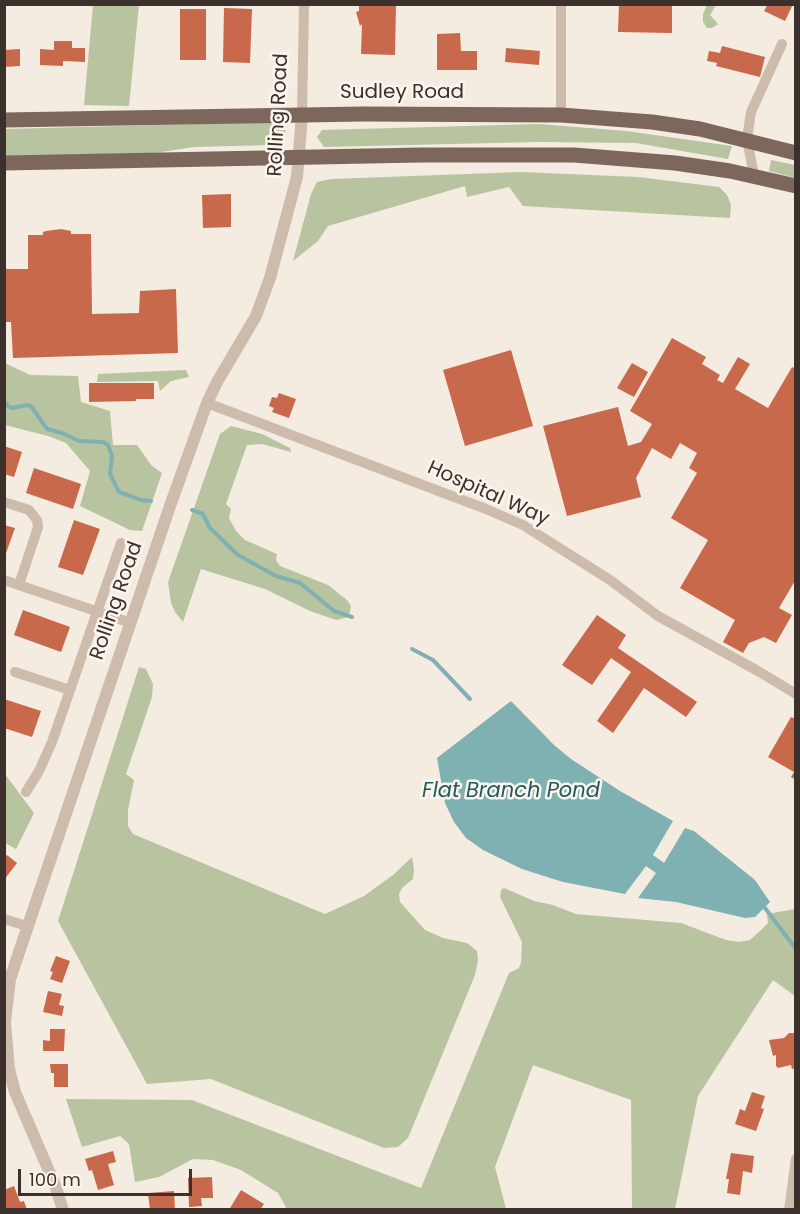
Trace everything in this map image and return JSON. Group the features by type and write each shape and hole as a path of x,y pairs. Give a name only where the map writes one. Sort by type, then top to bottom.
{"main road":[{"name":"Sudley Road","path":"4,120 302,115 561,115 652,122 747,139 795,153"},
{"path":"4,163 299,157 574,155 675,163 754,176 795,186"}],"street":[{"name":"Rolling Road","path":"63,1209 15,1092 5,1046 5,1012 10,979 207,403 261,303 297,177 302,115 304,4"},
{"path":"561,4 561,115"},
{"path":"754,176 747,139 754,103 782,44"},
{"name":"Hospital Way","path":"207,403 523,525 610,580 658,616 795,694"},
{"path":"4,502 29,510 37,520 38,527 20,585"},
{"path":"26,792 46,757 120,543"},
{"path":"5,580 131,623"},
{"path":"15,672 70,690"},
{"path":"4,919 27,926"},
{"path":"789,1209 795,1159"}],"green space":[{"path":"93,5 139,5 129,106 84,105"},
{"path":"707,5 716,5 710,15 718,24 712,28 707,28 703,22 703,14"},
{"path":"274,122 286,132 283,139 271,145 194,147 155,153 5,156 5,129"},
{"path":"539,124 626,131 732,146 728,159 636,143 538,142 324,147 317,137 322,130"},
{"path":"771,160 795,165 795,178 769,171"},
{"path":"521,172 638,177 719,187 727,195 731,205 730,218 523,206 509,187 467,197 465,186 328,226 318,241 293,261 311,194 317,182 331,179"},
{"path":"5,363 30,375 78,376 81,402 110,411 113,445 137,445 152,466 162,473 142,531 130,530 80,506 90,471 66,443 5,425"},
{"path":"186,370 189,377 171,381 160,391 158,381 97,382 98,374"},
{"path":"231,426 262,434 290,448 291,452 262,444 247,445 226,504 231,509 229,518 236,531 245,540 277,554 276,560 280,566 328,585 347,600 351,606 345,618 336,620 310,611 265,589 201,569 183,622 175,612 171,603 168,582 220,434"},
{"path":"139,667 146,669 153,684 152,697 126,774 134,780 128,810 128,826 133,834 325,914 364,896 393,875 412,857 413,879 402,888 399,894 400,902 425,930 443,938 467,943 477,951 475,975 408,1138 398,1147 384,1148 211,1079 147,1084 58,921"},
{"path":"5,774 34,813 16,849 5,843"},
{"path":"504,888 534,901 576,914 681,923 726,940 739,942 750,940 768,923 767,914 795,909 795,996 773,980 698,1096 675,1209 632,1209 631,1100 533,1065 495,1167 506,1209 287,1209 278,1193 241,1170 213,1160 193,1159 159,1177 135,1182 129,1144 120,1136 82,1147 66,1099 192,1100 421,1188 509,973 519,968 521,962 522,942 500,897 501,890"}],"water":[{"name":"Flat Branch Pond","path":"511,701 571,759 620,791 673,821 653,855 664,863 685,828 694,831 755,880 770,902 755,917 745,918 676,902 638,898 656,873 646,866 625,894 563,882 522,869 483,850 466,838 454,822 445,803 437,758"}],"building":[{"path":"359,4 396,4 395,55 361,54 362,24 360,26 356,12 359,11"},
{"path":"619,4 672,4 672,33 618,32"},
{"path":"768,4 793,4 785,21 764,11"},
{"path":"224,8 252,9 250,63 223,62"},
{"path":"180,9 206,9 206,60 180,60"},
{"path":"460,33 461,51 477,51 477,70 437,70 437,34"},
{"path":"54,41 72,41 72,48 85,48 85,62 63,61 63,66 40,65 40,49 54,50"},
{"path":"722,46 765,57 760,77 716,66 717,63 707,61 709,51 720,53"},
{"path":"506,48 540,51 539,65 505,62"},
{"path":"20,49 20,66 4,67 4,50"},
{"path":"231,194 231,227 203,228 202,195"},
{"path":"61,229 71,231 71,234 91,234 92,314 139,313 140,291 176,289 178,353 13,358 11,322 4,322 4,269 28,269 28,235 43,235 46,231"},
{"path":"672,338 706,357 702,364 720,375 717,380 723,383 738,357 750,364 735,389 768,408 792,367 796,369 796,579 779,608 792,615 776,643 764,637 749,643 743,653 723,642 735,620 680,588 708,540 671,518 697,473 689,468 697,453 680,443 671,459 652,448 636,478 641,497 567,516 543,426 618,407 628,446 641,442 652,424 630,411"},
{"path":"511,350 533,426 465,446 443,370"},
{"path":"632,363 648,372 634,397 617,388"},
{"path":"89,383 154,383 154,399 89,402"},
{"path":"279,393 296,399 289,418 272,412 274,408 269,406 272,397 277,398"},
{"path":"4,446 22,452 14,477 4,474"},
{"path":"34,468 81,484 73,509 26,493"},
{"path":"74,520 100,529 83,575 58,567"},
{"path":"4,525 15,528 5,556 4,556"},
{"path":"23,610 70,627 61,652 14,635"},
{"path":"597,615 626,635 618,648 697,702 686,717 644,688 613,733 597,721 631,672 611,658 592,685 562,665"},
{"path":"4,699 41,711 32,737 4,728"},
{"path":"791,717 796,719 796,780 791,777 794,772 768,757"},
{"path":"7,855 17,863 4,880 4,859"},
{"path":"56,956 70,961 62,983 50,979 53,972 50,971"},
{"path":"48,991 62,994 59,1005 64,1006 62,1016 43,1012"},
{"path":"50,1029 65,1029 64,1051 43,1051 43,1040 50,1041"},
{"path":"789,1033 796,1033 796,1068 792,1069 791,1065 778,1068 776,1055 773,1056 769,1040 784,1038"},
{"path":"50,1064 68,1064 68,1087 54,1087 54,1073 51,1073"},
{"path":"752,1092 765,1096 761,1108 764,1109 756,1131 735,1124 740,1109 745,1111"},
{"path":"113,1151 116,1162 108,1164 114,1185 98,1190 92,1170 89,1171 85,1159"},
{"path":"731,1153 754,1156 752,1173 743,1171 740,1195 727,1193 729,1179 726,1179"},
{"path":"212,1177 213,1198 201,1198 202,1206 189,1207 188,1178"},
{"path":"14,1186 20,1202 24,1201 27,1210 6,1210 4,1190"},
{"path":"241,1190 264,1204 260,1210 230,1208"},
{"path":"174,1191 175,1210 150,1210 148,1193"}],"waterway":[{"path":"4,401 12,408 31,406 47,429 79,441 103,442 108,445 112,456 110,474 119,492 151,501"},
{"path":"192,510 203,514 210,528 238,555 276,576 300,583 334,611 352,617"},
{"path":"412,649 433,660 470,699"},
{"path":"762,904 796,949"}]}
